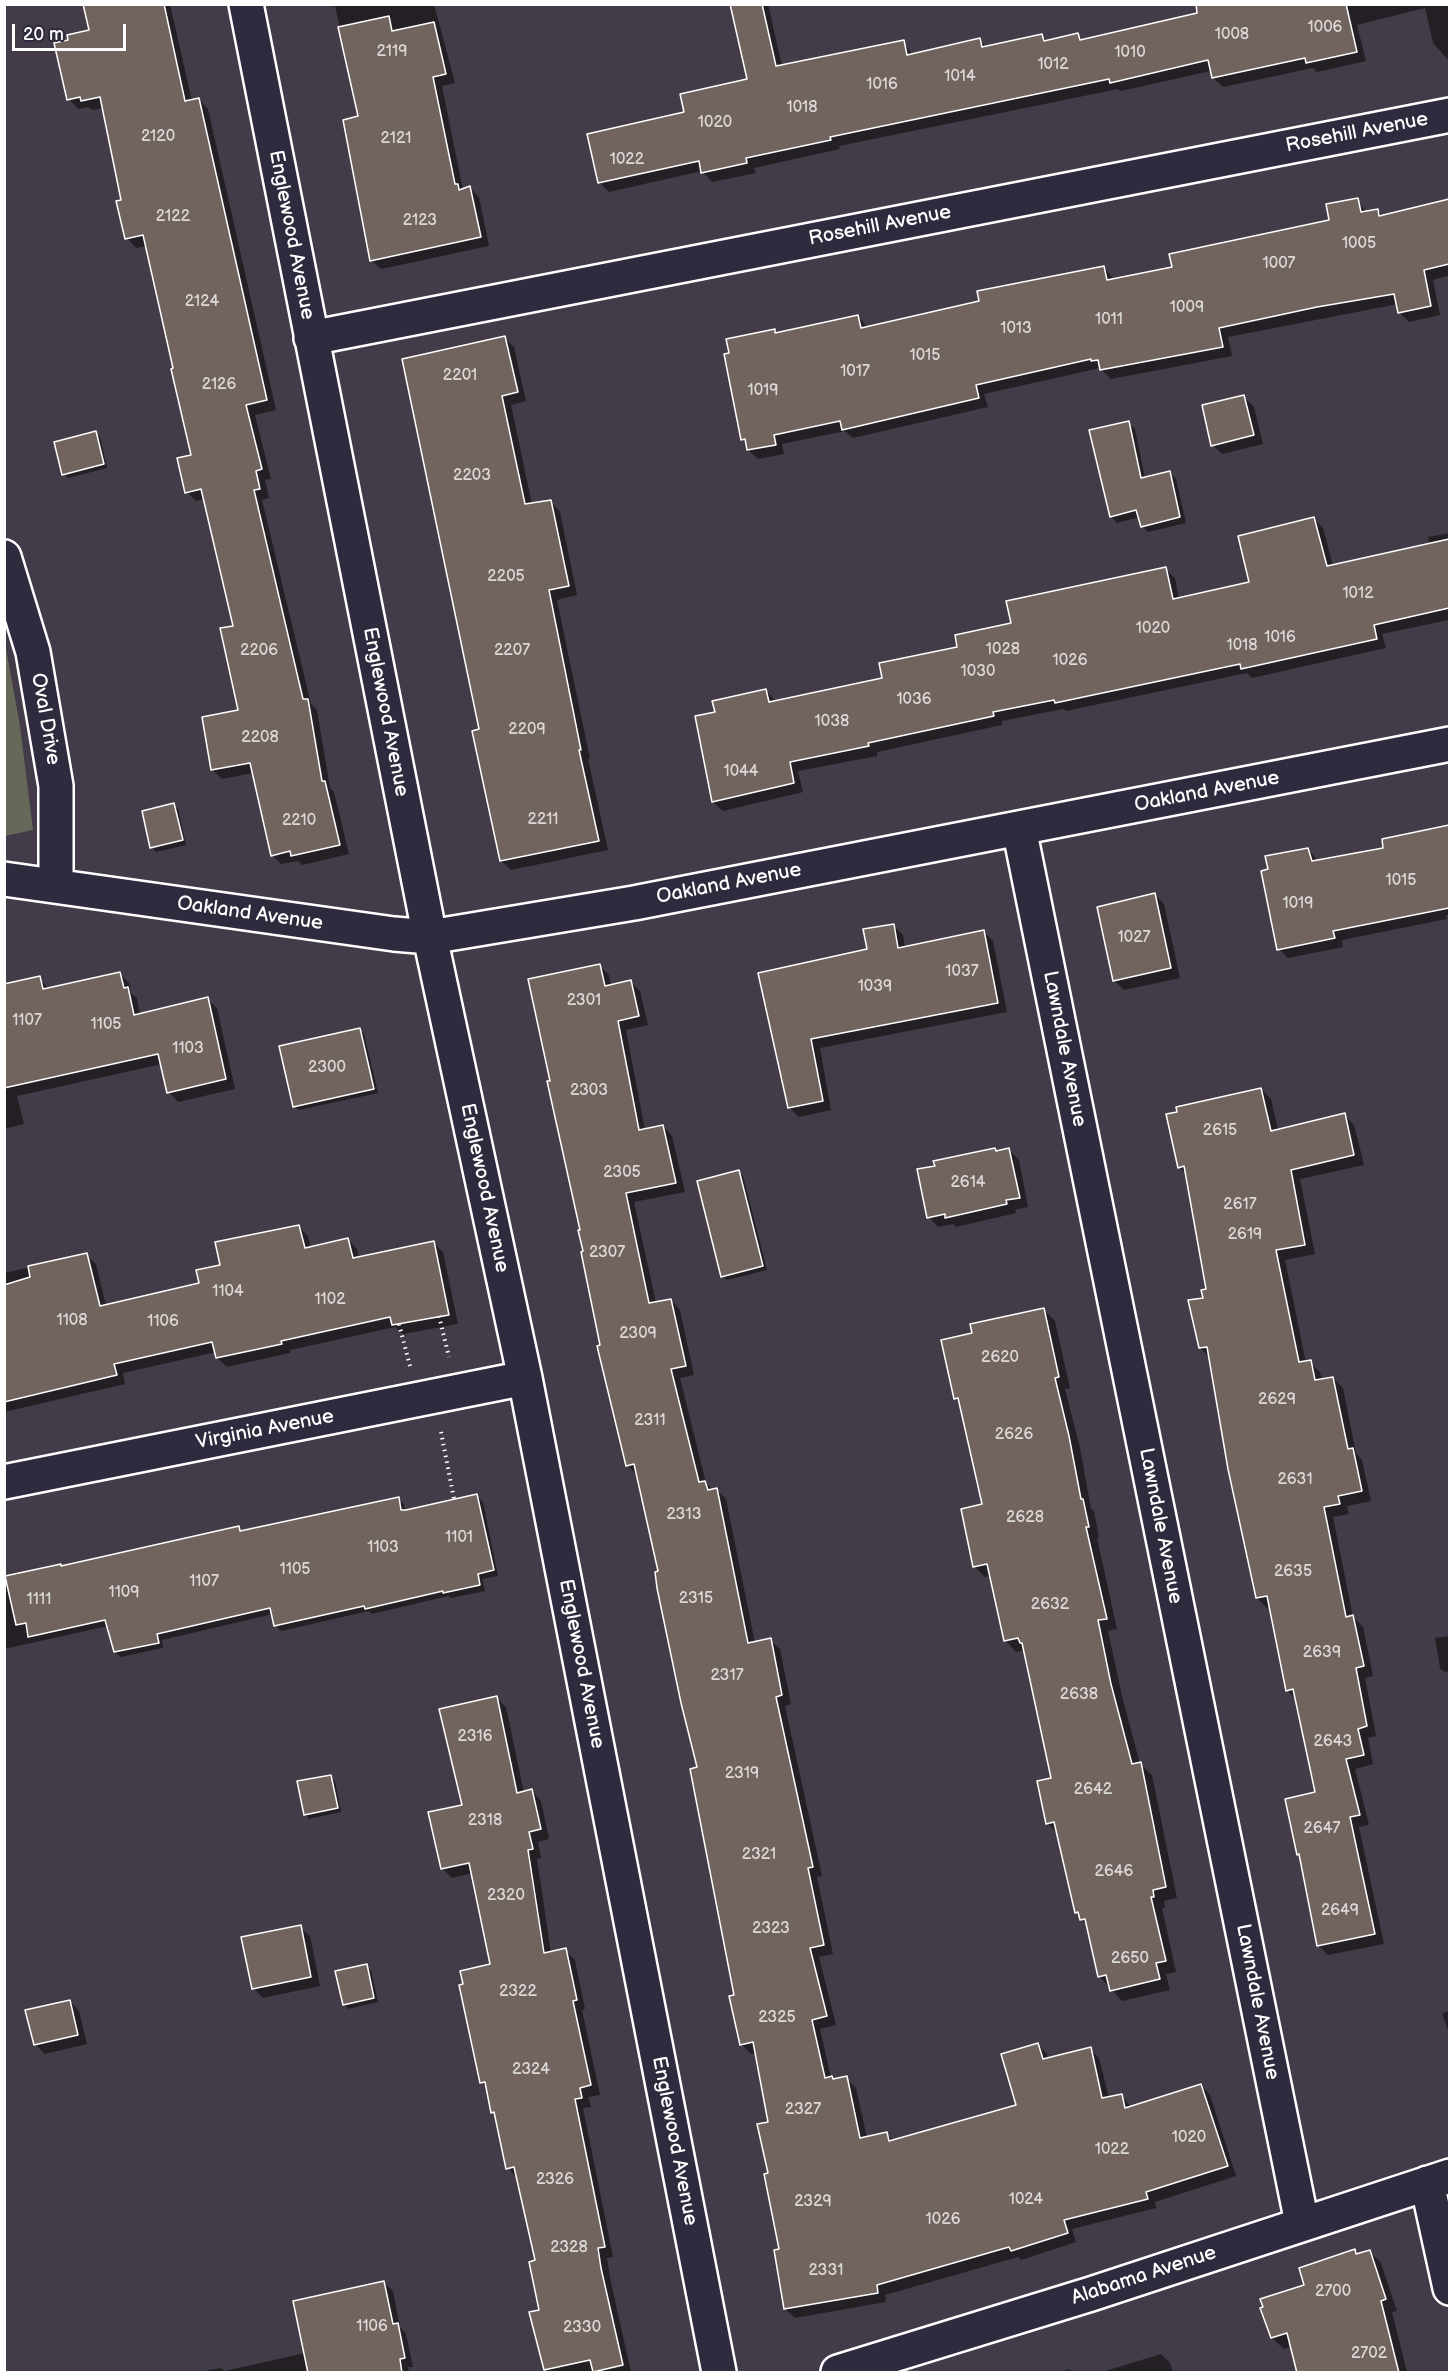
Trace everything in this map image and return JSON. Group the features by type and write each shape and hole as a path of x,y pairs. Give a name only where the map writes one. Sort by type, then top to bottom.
{"street":[{"name":"Englewood Avenue","path":"246,4 430,937 525,1378 719,2373"},
{"name":"Rosehill Avenue","path":"311,338 1449,115"},
{"name":"Oval Drive","path":"4,556 33,652 53,764 56,786 56,886"},
{"name":"Oakland Avenue","path":"4,879 394,934 430,937 634,903 1449,744"},
{"name":"Lawndale Avenue","path":"1019,828 1302,2223"},
{"name":"Virginia Avenue","path":"4,1482 525,1378"},
{"name":"Alabama Avenue","path":"837,2373 1091,2294 1438,2180"},
{"path":"1438,2180 1449,2288"}],"path":[{"path":"440,1316 452,1366"},
{"path":"399,1324 412,1376"},
{"path":"439,1423 454,1499"}],"green space":[{"path":"5,643 20,726 33,830 5,836"}],"building":[{"path":"83,4 164,4 185,101 199,98 267,400 246,405 262,469 256,471 260,489 254,490 303,699 308,699 322,781 325,781 340,845 291,856 290,851 271,856 250,763 211,770 202,717 238,710 220,628 233,626 201,489 185,493 177,458 191,455 171,369 173,368 143,235 125,239 116,201 121,200 100,97 81,101 80,97 67,100 54,43 68,40 67,35 89,30"},
{"path":"730,4 762,4 776,66 904,40 907,55 980,38 982,47 1042,34 1044,41 1078,33 1080,40 1197,13 1196,4 1346,4 1357,52 1306,63 1305,58 1212,78 1208,60 1110,83 1109,79 830,137 831,140 746,158 747,163 701,173 699,161 598,183 587,134 684,112 680,94 747,79"},
{"path":"389,16 392,31 434,22 446,74 433,77 455,184 458,184 459,190 470,186 481,237 370,261 343,120 358,116 338,27"},
{"path":"1358,198 1361,212 1378,209 1379,216 1449,199 1449,264 1424,270 1431,306 1398,313 1394,294 1317,307 1219,328 1223,347 1100,370 1098,360 1091,361 1091,359 976,385 979,398 842,430 840,421 774,435 776,445 747,450 745,439 741,440 724,354 729,353 726,339 775,329 775,333 858,315 861,328 979,301 977,291 1104,266 1107,280 1172,267 1169,254 1329,220 1326,204"},
{"path":"505,336 518,392 502,396 525,504 551,500 569,586 549,590 581,750 579,750 599,841 500,861 472,731 479,729 402,359"},
{"path":"1244,395 1254,435 1211,446 1202,405"},
{"path":"1129,421 1141,478 1170,471 1180,517 1141,527 1136,510 1110,517 1089,430"},
{"path":"96,431 104,464 62,475 54,442"},
{"path":"1314,517 1327,566 1449,539 1449,608 1374,625 1377,639 1241,669 1240,664 1055,703 1054,700 993,712 994,716 790,762 794,783 712,802 695,716 715,712 712,701 766,689 769,702 882,678 879,663 957,647 955,635 1011,623 1006,601 1166,567 1173,599 1249,582 1238,536"},
{"path":"174,803 183,840 150,848 142,811"},
{"path":"1449,825 1449,908 1333,931 1335,938 1277,950 1261,871 1268,869 1265,856 1308,848 1312,861 1383,848 1382,839"},
{"path":"1155,893 1171,968 1113,981 1097,907"},
{"path":"894,924 898,948 984,930 998,1003 811,1039 823,1101 788,1108 758,973 867,949 863,929"},
{"path":"600,964 605,986 631,980 639,1016 618,1021 639,1130 663,1125 676,1183 626,1193 649,1303 671,1299 686,1366 671,1369 699,1482 705,1481 708,1490 717,1488 748,1643 771,1638 782,1695 776,1697 813,1867 808,1868 824,1945 810,1948 827,2016 812,2020 825,2078 847,2076 860,2138 887,2132 889,2141 1016,2105 1001,2054 1038,2043 1043,2059 1091,2047 1102,2098 1122,2094 1125,2108 1201,2084 1228,2166 1146,2192 1148,2199 1064,2220 1068,2233 1011,2251 1009,2247 877,2285 878,2293 784,2309 774,2250 779,2249 764,2174 768,2173 757,2124 768,2122 753,2042 740,2045 729,1996 734,1995 690,1769 697,1767 657,1588 655,1572 658,1571 634,1464 626,1466 597,1346 600,1345 581,1252 583,1251 578,1230 580,1230 547,1081 550,1081 528,979"},
{"path":"120,972 124,988 128,987 134,1015 208,997 226,1079 167,1093 158,1054 4,1088 4,984 40,976 43,989"},
{"path":"360,1028 374,1089 293,1107 279,1046"},
{"path":"1261,1088 1271,1131 1345,1113 1354,1155 1291,1170 1305,1245 1276,1250 1299,1362 1311,1360 1315,1380 1333,1377 1348,1449 1353,1448 1362,1491 1338,1496 1340,1504 1324,1507 1346,1617 1353,1615 1364,1666 1356,1668 1367,1726 1358,1729 1364,1755 1346,1759 1360,1815 1350,1817 1375,1934 1317,1946 1299,1854 1297,1855 1285,1799 1315,1792 1293,1689 1286,1691 1267,1596 1256,1598 1228,1469 1207,1347 1199,1348 1188,1300 1203,1298 1201,1290 1206,1289 1184,1166 1178,1168 1166,1114 1177,1112 1176,1107"},
{"path":"995,1148 996,1151 1009,1148 1020,1198 1006,1200 1007,1204 945,1218 945,1214 927,1218 917,1169 935,1166 933,1161"},
{"path":"739,1170 763,1266 721,1277 697,1181"},
{"path":"299,1225 305,1248 348,1238 353,1258 434,1241 449,1315 392,1325 390,1317 216,1358 212,1342 114,1364 117,1375 4,1402 4,1285 30,1277 28,1266 87,1253 100,1306 199,1283 196,1270 220,1265 215,1242"},
{"path":"1044,1308 1059,1377 1055,1378 1081,1499 1083,1499 1089,1527 1086,1527 1107,1619 1098,1620 1111,1684 1132,1764 1141,1762 1166,1887 1153,1890 1154,1897 1151,1897 1166,1961 1156,1963 1160,1979 1110,1991 1106,1975 1098,1977 1085,1919 1080,1920 1078,1912 1075,1913 1054,1822 1046,1824 1037,1781 1051,1778 1022,1643 1018,1638 1004,1641 987,1564 973,1567 961,1509 982,1504 958,1398 954,1399 941,1340 972,1333 970,1324"},
{"path":"477,1494 494,1570 478,1574 480,1585 365,1609 364,1606 274,1626 270,1608 157,1634 159,1643 114,1652 105,1620 28,1637 26,1623 16,1625 5,1576 61,1564 61,1566 239,1526 240,1531 399,1497 401,1510 406,1510"},
{"path":"497,1696 517,1793 532,1789 541,1829 529,1832 533,1849 528,1850 544,1953 566,1948 577,2000 573,2001 591,2085 580,2088 582,2098 575,2099 605,2247 598,2248 601,2268 623,2365 593,2372 590,2360 544,2370 529,2312 539,2310 529,2262 535,2260 514,2167 506,2169 485,2082 480,2083 459,1985 463,1984 460,1971 490,1964 469,1863 441,1869 428,1812 462,1805 439,1709"},
{"path":"331,1775 338,1808 304,1815 297,1781"},
{"path":"301,1925 311,1977 252,1989 241,1937"},
{"path":"367,1964 374,1998 343,2005 335,1971"},
{"path":"70,2000 78,2035 34,2045 25,2010"},
{"path":"1355,2249 1356,2254 1370,2250 1386,2299 1381,2301 1399,2373 1297,2373 1287,2333 1271,2338 1260,2308 1263,2307 1260,2299 1304,2285 1299,2268"},
{"path":"384,2281 393,2324 398,2323 405,2358 400,2359 402,2373 308,2373 293,2301"}]}
